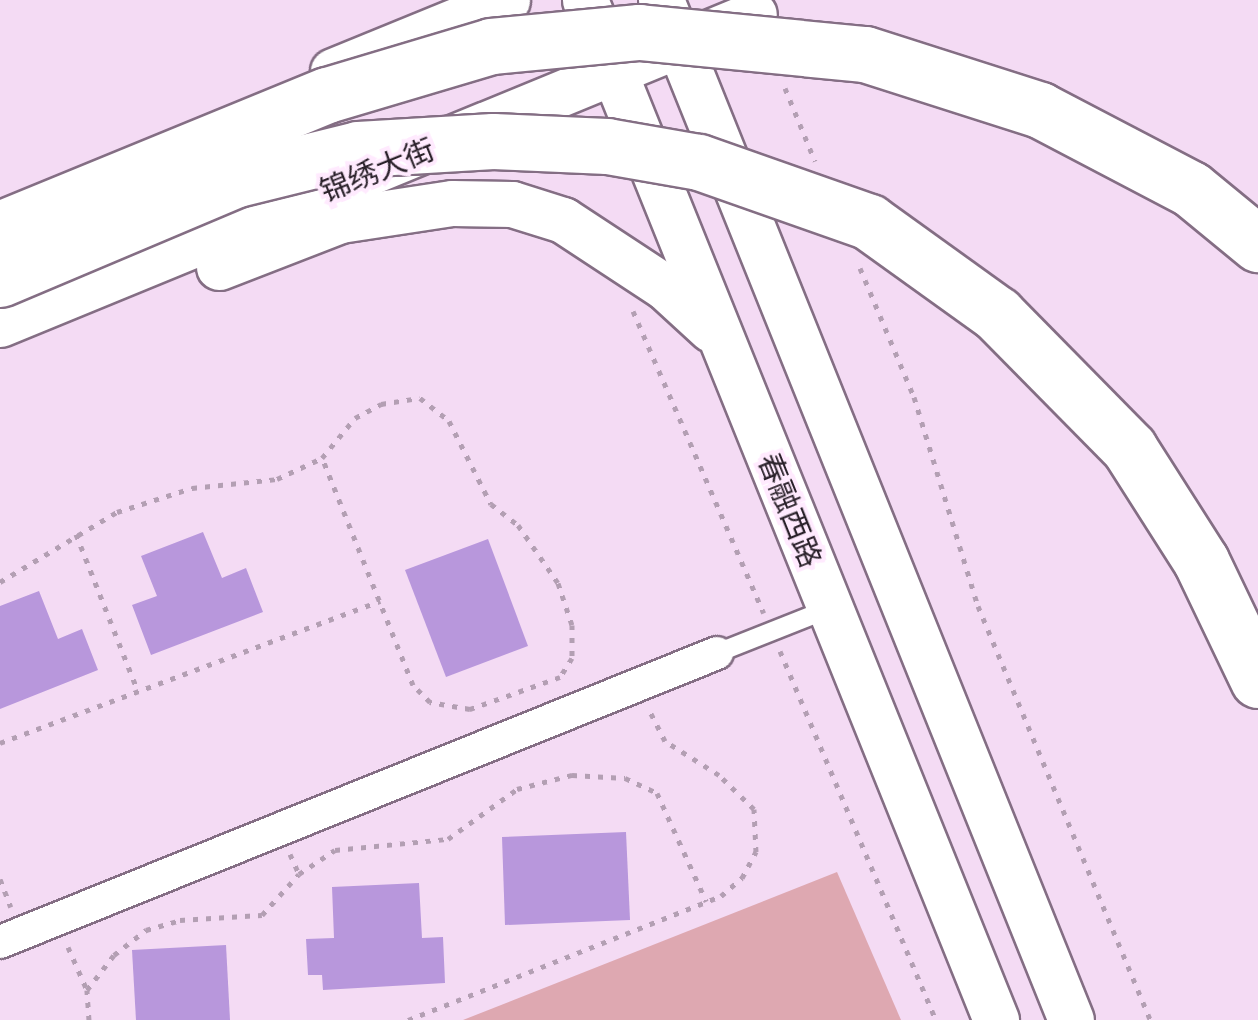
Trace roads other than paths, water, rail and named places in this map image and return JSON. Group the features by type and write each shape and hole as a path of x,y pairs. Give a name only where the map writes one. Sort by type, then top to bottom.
{"highway":[{"path":"0,228 327,95 491,46 639,32 864,54 1040,110 1191,189 1258,244"},
{"path":"0,279 237,179 358,148 493,141 608,146 699,162 869,222 997,314 1130,448 1202,561 1258,680"}],"main road":[{"path":"0,205 507,0"},
{"name":"春融西路","path":"584,0 996,1020"},
{"path":"661,0 1072,1020"},
{"name":"锦绣大街","path":"0,325 754,14"},
{"path":"0,325 190,278 340,220 452,203 512,204 576,228 664,287 720,336"}],"street":[{"path":"0,942 717,652"}],"lane":[{"path":"717,652 830,608"}]}
